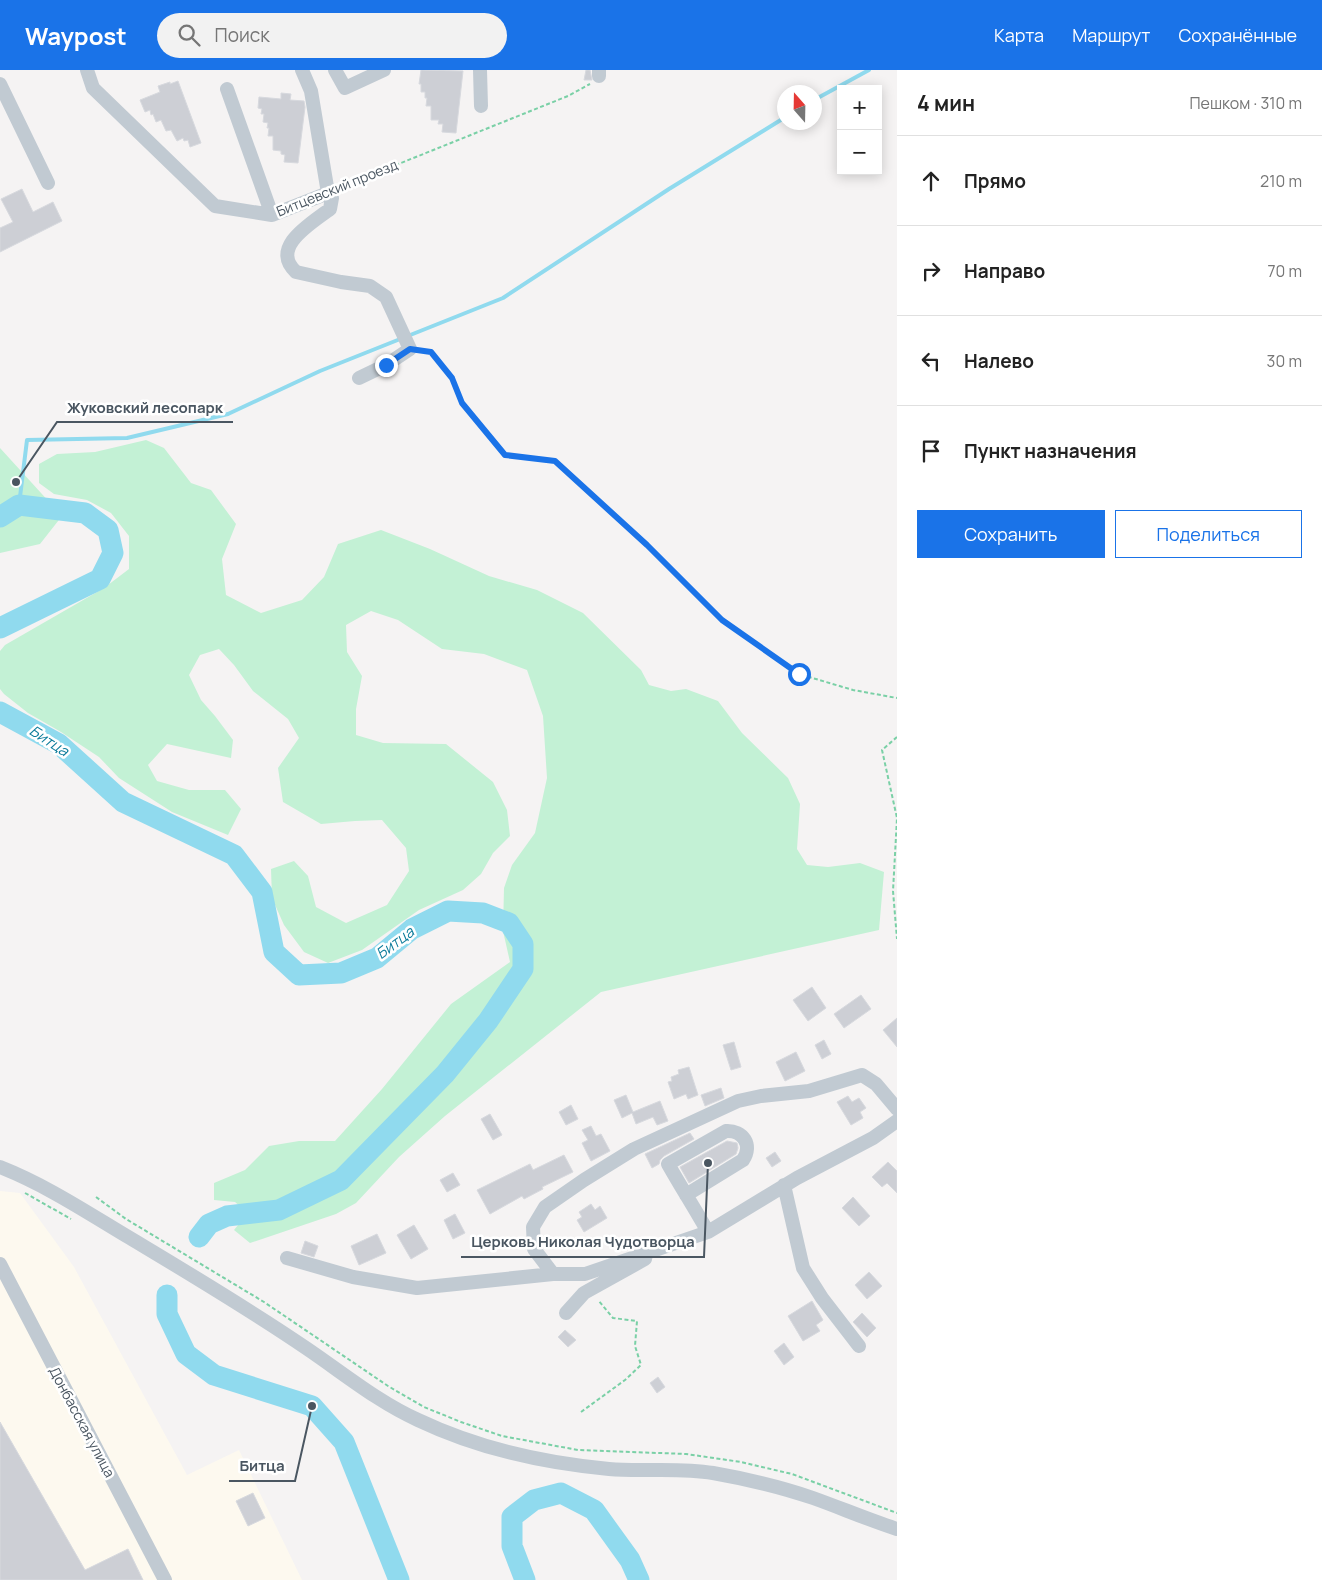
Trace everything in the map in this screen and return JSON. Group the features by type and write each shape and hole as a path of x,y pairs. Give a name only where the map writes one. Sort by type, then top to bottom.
{"street":[{"name":"Битцевский проезд","path":"87,70 93,88 215,206 272,215 328,192"},
{"path":"302,70 311,91 328,192 332,198 330,209 292,240 287,249 287,260 290,267 296,272 370,286 386,297 410,349 386,365 359,378"},
{"path":"335,70 345,88 384,70"},
{"path":"480,70 481,106"},
{"path":"0,84 48,183"},
{"path":"227,89 272,215"},
{"path":"553,1274 534,1248 533,1227 545,1208 584,1180 634,1149 738,1101 761,1096 810,1091 862,1075 876,1084 897,1109"},
{"path":"287,1258 353,1277 417,1288 553,1274 585,1274 708,1232 784,1185 895,1127"},
{"path":"686,1195 743,1160 748,1150 742,1135 731,1131 721,1133 668,1164 686,1195 708,1232"},
{"path":"0,1167 18,1174 84,1211 197,1278 301,1345 378,1399 417,1420 456,1437 499,1451 535,1459 610,1469 676,1470 710,1473 758,1482 812,1498 897,1529"},
{"path":"784,1185 803,1268 822,1298 859,1346"},
{"path":"566,1313 584,1293 666,1247"},
{"name":"Донбасская улица","path":"0,1264 165,1580"}],"path":[{"name":"Битцевский проезд","path":"328,192 568,96 597,80 599,73"},
{"path":"410,349 431,352 452,378 462,403 505,455 555,461 647,545 722,620 799,674 853,690 897,698"},
{"path":"897,737 882,750 897,818 893,891 897,939"},
{"path":"22,1192 78,1222"},
{"path":"96,1197 126,1219 264,1302 388,1386 424,1406 461,1422 502,1436 578,1450 686,1454 740,1462 792,1474 897,1513"},
{"path":"581,1412 625,1380 641,1365 636,1346 637,1321 613,1318 590,1290"}],"shaded area":[{"path":"0,1191 20,1193 74,1267 187,1475 239,1450 302,1580 0,1580"}],"green space":[{"path":"146,440 164,448 191,483 211,490 236,524 222,559 226,595 261,613 302,600 324,577 338,544 381,530 430,549 489,576 537,590 583,613 641,670 649,685 671,691 686,689 718,701 742,733 788,778 800,804 797,849 807,865 828,867 860,863 884,872 879,930 601,992 445,1116 399,1157 356,1203 336,1214 250,1243 234,1230 248,1213 235,1202 214,1200 214,1183 245,1170 269,1146 299,1141 335,1141 382,1089 451,1004 510,962 503,931 504,888 512,865 535,833 547,778 543,716 527,670 484,654 442,649 398,620 371,611 346,625 347,652 362,676 356,709 356,735 383,743 446,744 493,782 507,810 510,836 493,853 481,874 463,890 419,910 362,950 328,963 304,952 284,925 272,898 271,869 294,861 308,876 316,907 346,923 387,905 409,871 406,848 382,820 321,824 283,802 278,768 299,738 288,719 253,691 234,665 219,649 200,655 189,675 201,700 233,740 231,758 167,744 148,765 157,781 189,790 225,790 241,809 228,835 172,812 119,778 99,757 28,713 0,689 0,651 5,645 104,588 129,569 129,536 111,513 87,500 54,494 39,483 39,464 57,454 95,452"},
{"path":"0,448 62,516 40,544 0,553"}],"building":[{"path":"421,70 463,71 456,133 442,132 443,124 438,124 439,120 431,120 431,106 426,106 427,98 425,98 425,92 421,92 421,84 419,84"},
{"path":"586,70 590,70 592,80 584,80"},
{"path":"178,81 201,143 190,147 188,140 184,141 183,138 177,141 171,130 166,131 161,120 156,122 150,110 145,112 140,100 160,92 158,86"},
{"path":"281,93 291,94 290,100 304,101 305,107 298,163 284,162 285,155 281,154 281,151 273,150 273,136 268,136 268,123 263,122 264,114 261,114 262,109 258,108 259,97 281,99"},
{"path":"22,189 33,212 53,202 62,221 0,252 0,228 13,222 1,199"},
{"path":"812,987 826,1008 808,1021 793,1000"},
{"path":"861,995 871,1009 844,1028 834,1014"},
{"path":"897,1018 897,1047 883,1030"},
{"path":"824,1040 831,1054 822,1059 815,1045"},
{"path":"734,1042 741,1067 731,1070 723,1045"},
{"path":"796,1052 805,1071 785,1081 776,1062"},
{"path":"689,1067 698,1095 688,1099 686,1094 674,1099 668,1082 672,1081 671,1077 679,1074 678,1070"},
{"path":"721,1088 724,1098 705,1106 701,1095"},
{"path":"626,1095 633,1112 660,1101 668,1121 657,1125 653,1117 636,1124 632,1113 622,1118 614,1100"},
{"path":"848,1096 852,1102 859,1098 866,1108 860,1112 863,1118 851,1125 837,1102"},
{"path":"571,1105 578,1119 566,1125 559,1112"},
{"path":"490,1114 502,1135 493,1140 481,1119"},
{"path":"591,1126 596,1136 601,1134 610,1151 591,1161 582,1143 588,1140 582,1130"},
{"path":"690,1133 694,1139 664,1156 659,1164 652,1168 645,1154"},
{"path":"727,1141 737,1143 736,1154 689,1183 680,1167"},
{"path":"775,1152 781,1161 772,1167 766,1158"},
{"path":"564,1155 573,1172 542,1187 543,1189 524,1199 522,1196 490,1214 477,1190 530,1164 533,1170"},
{"path":"888,1162 897,1171 897,1193 887,1183 882,1187 872,1177"},
{"path":"453,1173 460,1185 447,1192 440,1180"},
{"path":"853,1197 870,1216 859,1226 842,1208"},
{"path":"591,1204 595,1210 600,1206 607,1218 584,1232 577,1220 582,1217 579,1212"},
{"path":"455,1214 465,1233 453,1239 444,1220"},
{"path":"414,1225 428,1249 411,1259 397,1235"},
{"path":"377,1234 386,1253 359,1265 351,1246"},
{"path":"305,1241 318,1246 314,1257 301,1253"},
{"path":"869,1272 882,1286 867,1299 855,1285"},
{"path":"812,1301 823,1320 816,1325 820,1331 803,1341 788,1316"},
{"path":"862,1313 876,1328 867,1337 853,1322"},
{"path":"565,1330 576,1340 568,1347 558,1337"},
{"path":"784,1343 794,1357 784,1365 774,1351"},
{"path":"658,1377 665,1387 657,1393 650,1383"},
{"path":"0,1422 85,1570 128,1549 143,1580 0,1580"},
{"path":"253,1493 265,1518 248,1526 236,1501"}],"waterway":[{"path":"822,96 869,70"},
{"path":"19,505 27,440 127,438 228,414 320,371 503,298 669,189 777,122"},
{"name":"Битца","path":"0,517 19,505 85,513 108,530 113,553 100,579 0,628"},
{"name":"Битца","path":"0,712 59,744 123,802 234,855 262,892 274,952 299,975 341,973 377,958 412,929 448,911 483,913 509,923 523,944 523,969 488,1021 445,1074 341,1180 279,1210 227,1216 209,1224 199,1237"},
{"name":"Битца","path":"167,1295 167,1314 186,1354 214,1375 312,1406 344,1442 399,1580"},
{"name":"Битца","path":"525,1580 512,1546 512,1517 534,1500 561,1493 594,1510 630,1560 639,1580"}],"place":[{"name":"Жуковский лесопарк","path":"16,482"},
{"name":"Церковь Николая Чудотворца","path":"708,1163"},
{"name":"Битца","path":"312,1406"}],"route":[{"path":"386,365 410,349 431,352 452,378 462,403 505,455 555,461 647,545 722,620 799,674"}]}
